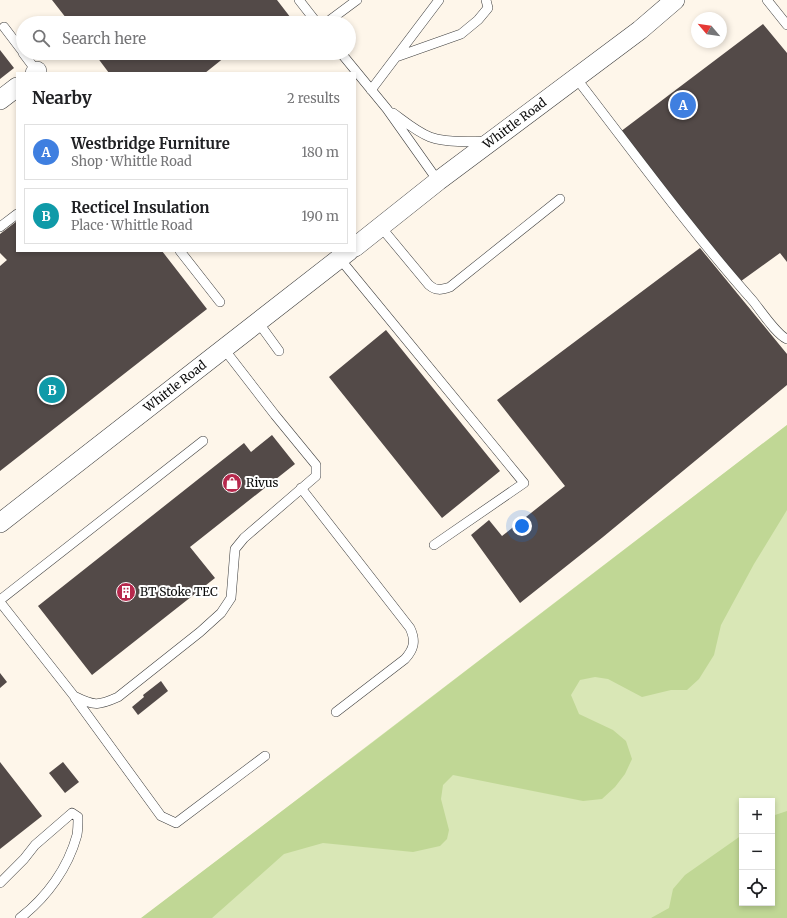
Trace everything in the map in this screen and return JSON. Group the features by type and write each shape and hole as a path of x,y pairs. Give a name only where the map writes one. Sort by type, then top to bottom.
{"street":[{"name":"Whittle Road","path":"356,246 438,181 640,30 676,0"},
{"path":"0,100 16,88"},
{"name":"Whittle Road","path":"0,523 345,255"}],"lane":[{"path":"299,0 312,16"},
{"path":"335,16 357,0"},
{"path":"372,90 439,0"},
{"path":"396,57 461,34 478,20 488,8 486,0"},
{"path":"767,0 787,25"},
{"path":"4,27 16,43"},
{"path":"28,60 37,72"},
{"path":"347,60 387,109 438,181"},
{"path":"576,78 687,223 776,330 787,339"},
{"path":"387,109 430,137 452,141 492,141"},
{"path":"380,226 429,285 433,289 441,291 450,287 560,199"},
{"path":"0,228 16,215"},
{"path":"181,252 220,302"},
{"path":"345,255 524,483 434,545"},
{"path":"258,322 279,351"},
{"path":"74,696 88,703 104,704 118,696 200,632 221,613 231,598 235,549 244,538 316,476 316,465 275,415 224,348"},
{"path":"203,441 0,601 74,696 161,816 176,823 265,756"},
{"path":"301,488 410,628 414,637 412,651 405,659 336,712"},
{"path":"0,882 24,859 35,845 72,813 78,817 77,834 66,864 49,890 31,910 20,918"}],"green space":[{"path":"787,425 787,918 142,918"},
{"path":"787,425 787,510 754,564 721,625 714,655 699,679 687,690 671,690 642,697 608,679 595,677 580,680 571,695 579,714 613,730 626,741 632,759 625,774 615,787 602,799 583,801 453,775 443,785 441,799 449,830 447,839 440,846 413,852 323,843 284,854 212,918 141,918 373,742"},
{"path":"787,811 787,918 651,918 669,908 673,889 685,875 739,837 739,906 775,906 775,815"}],"building":[{"path":"52,0 277,0 289,16 65,16"},
{"path":"763,24 787,53 787,262 780,253 737,284 620,132"},
{"path":"0,50 14,68 0,79"},
{"path":"99,60 221,60 206,72 108,72"},
{"path":"16,222 16,252 163,252 207,309 0,471 0,266 7,260 0,253 0,234"},
{"path":"700,248 787,354 787,385 603,537 520,603 471,535 489,520 502,536 565,486 497,400"},
{"path":"386,330 500,471 442,518 329,377"},
{"name":"BT Stoke TEC","path":"272,435 295,464 190,547 215,578 92,675 38,606 244,443 251,452"},
{"path":"0,673 7,682 0,688"},
{"path":"161,681 168,691 138,715 132,707 144,697 143,695"},
{"path":"0,762 42,816 0,849"},
{"path":"63,762 79,782 65,793 49,773"}],"place":[{"name":"Westbridge Furniture","path":"683,105"},
{"name":"Recticel Insulation","path":"52,390"},
{"name":"Rivus","path":"232,483"},
{"name":"BT Stoke TEC","path":"126,592"}]}
